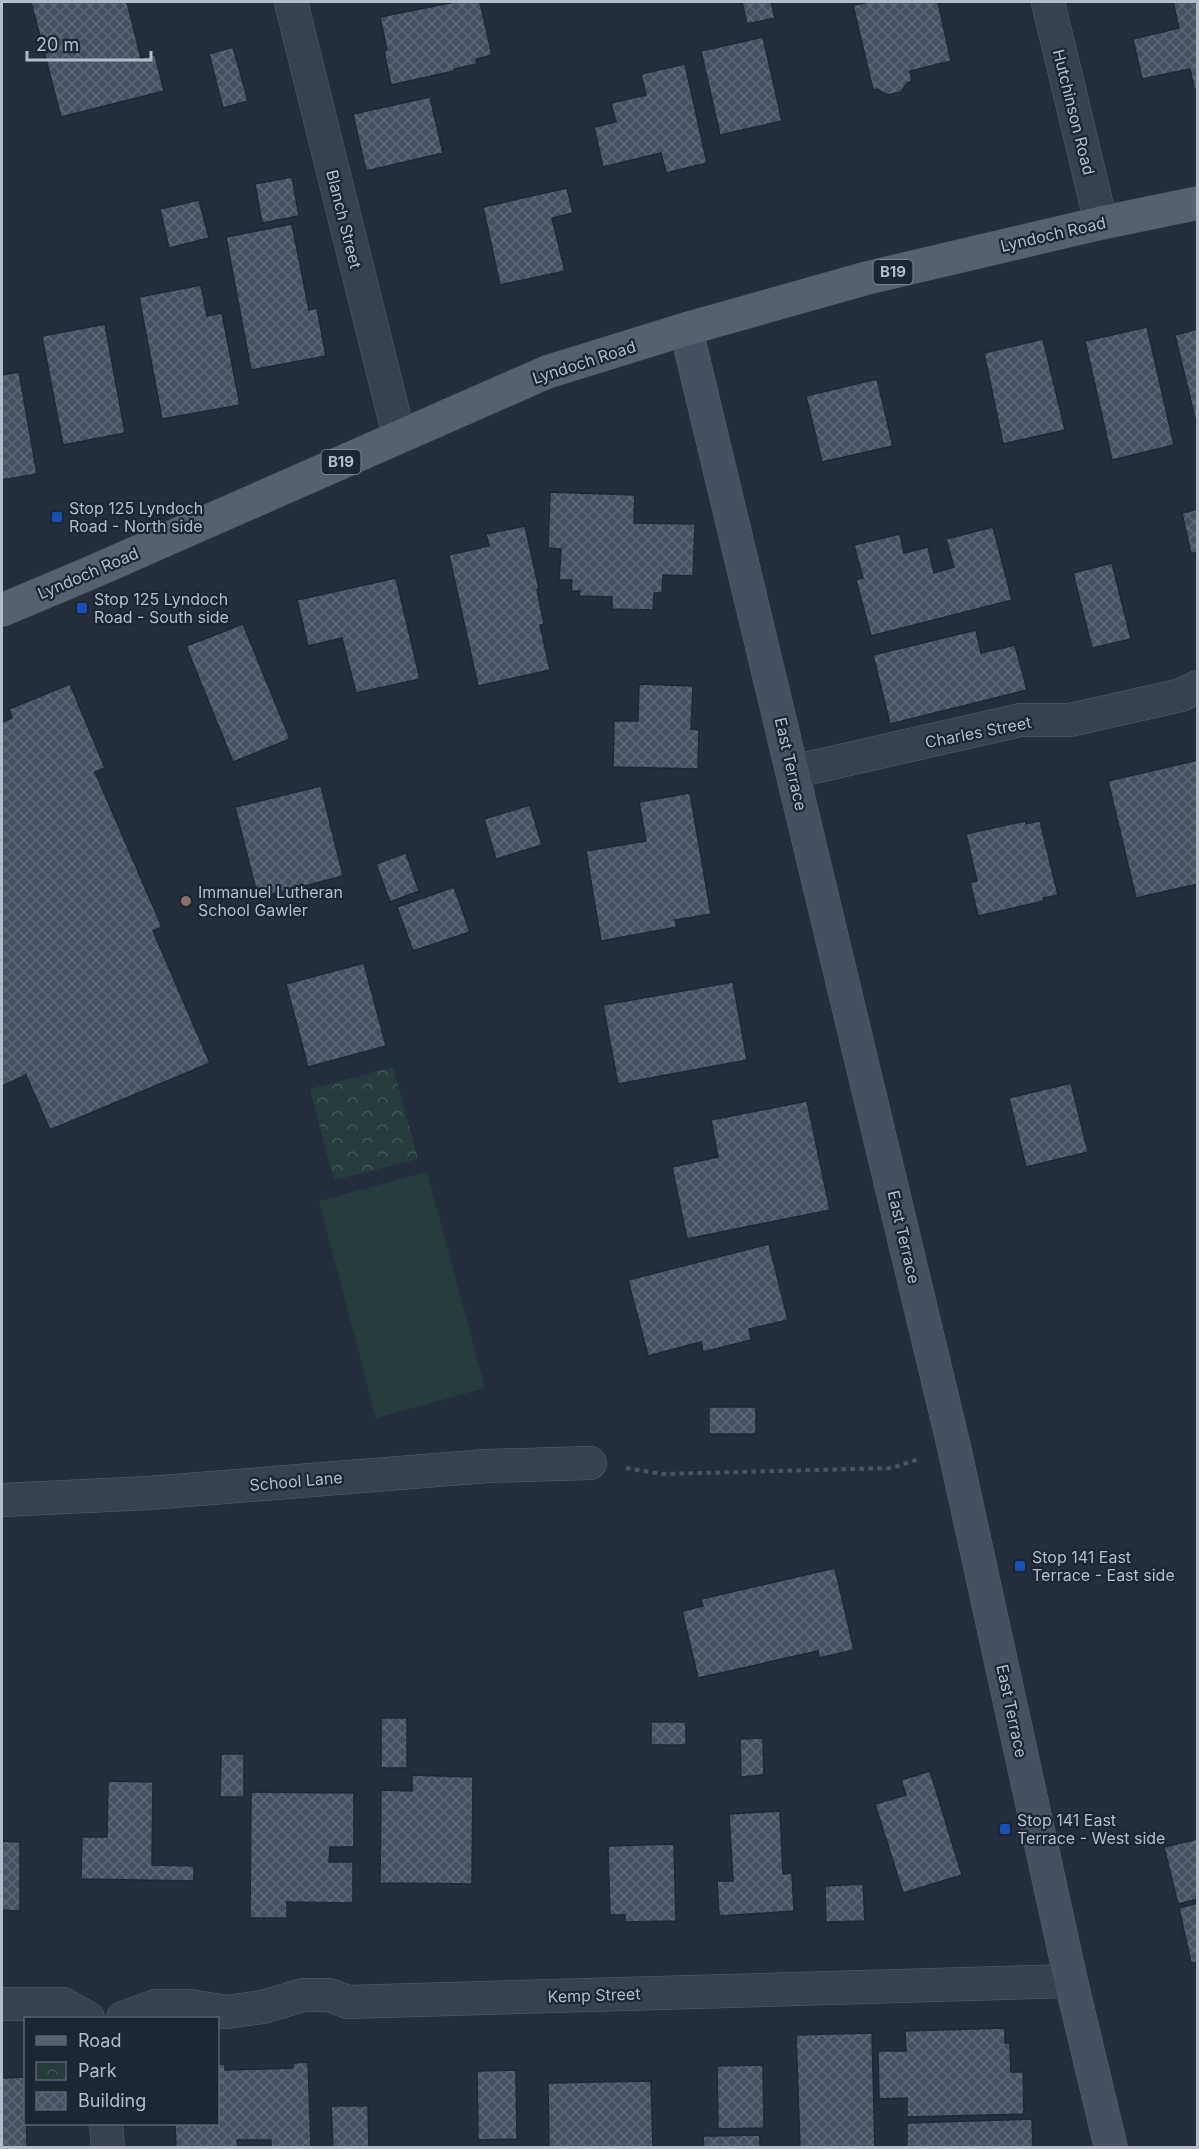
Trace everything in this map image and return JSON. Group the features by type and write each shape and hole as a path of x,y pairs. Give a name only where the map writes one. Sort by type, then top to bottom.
{"main road":[{"name":"Lyndoch Road","path":"2,610 101,569 547,372 686,329 867,278 1197,203"}],"street":[{"name":"Blanch Street","path":"291,2 399,436"},
{"name":"Hutchinson Road","path":"1048,2 1101,223"},
{"name":"East Terrace","path":"686,329 954,1447 1071,1981 1111,2148"},
{"name":"Charles Street","path":"792,772 1020,720 1070,720 1181,695 1197,687"},
{"name":"School Lane","path":"2,1500 149,1493 487,1466 590,1463"},
{"name":"Kemp Street","path":"128,2017 156,2006 190,2006 226,2012 263,2007 303,1995 328,1995 348,2002 1071,1981"},
{"path":"2,2004 63,2004 85,2017"},
{"path":"106,2125 108,2148"}],"path":[{"path":"590,1463 662,1474 892,1468 954,1447"}],"green space":[{"path":"393,1067 418,1159 334,1180 310,1089"},
{"path":"427,1172 485,1388 376,1418 319,1201"}],"building":[{"path":"31,2 127,2 141,58 155,55 164,91 61,117"},
{"path":"455,2 480,2 492,55 476,59 477,64 454,69 454,71 391,85 380,17"},
{"path":"742,2 771,2 775,18 747,24"},
{"path":"870,2 938,2 951,61 910,71 912,81 907,83 901,92 888,95 877,89 873,90 853,5"},
{"path":"1173,2 1198,2 1198,89 1194,89 1190,69 1142,79 1133,39 1179,28"},
{"path":"763,37 782,121 720,135 701,51"},
{"path":"233,47 248,101 223,108 209,54"},
{"path":"685,64 707,163 666,173 661,153 603,167 594,127 616,122 611,103 646,95 641,74"},
{"path":"430,97 443,153 366,171 353,114"},
{"path":"292,177 299,216 262,223 255,184"},
{"path":"567,188 573,213 552,218 565,271 500,285 483,207"},
{"path":"199,200 209,238 169,248 160,209"},
{"path":"292,224 309,310 317,308 326,356 251,370 226,237"},
{"path":"201,285 207,316 222,313 240,405 162,419 139,297"},
{"path":"105,324 125,433 63,445 42,336"},
{"path":"1147,327 1174,445 1112,460 1085,341"},
{"path":"1198,329 1198,431 1175,335"},
{"path":"1043,339 1065,430 1003,444 984,353"},
{"path":"19,372 37,474 2,480 2,375"},
{"path":"877,379 893,446 822,462 806,396"},
{"path":"550,492 635,495 634,523 695,524 693,576 663,575 662,593 654,593 653,610 612,609 612,597 579,596 580,591 571,591 572,580 559,580 561,549 548,548"},
{"path":"1198,509 1198,552 1191,554 1182,513"},
{"path":"525,526 539,589 537,590 544,624 540,625 550,670 478,686 449,555 489,546 486,534"},
{"path":"993,527 1012,600 871,636 856,580 863,578 854,545 900,534 904,553 928,547 934,573 954,567 946,539"},
{"path":"1112,563 1131,639 1092,648 1073,573"},
{"path":"396,578 420,679 356,693 342,638 308,646 297,600"},
{"path":"243,624 290,739 233,762 186,646"},
{"path":"976,630 981,653 1015,645 1027,690 890,724 873,655"},
{"path":"70,684 105,768 95,772 162,927 153,931 210,1063 50,1130 26,1075 2,1086 2,722 12,718 9,709"},
{"path":"639,684 693,686 691,729 699,730 698,769 613,767 614,721 638,721"},
{"path":"1198,760 1198,884 1136,898 1108,781"},
{"path":"321,786 343,876 258,898 235,807"},
{"path":"690,793 711,914 675,920 677,927 601,941 586,851 646,841 639,802"},
{"path":"530,805 542,845 496,859 484,819"},
{"path":"1025,821 1026,824 1040,821 1058,895 1043,898 1044,901 978,916 970,882 977,881 966,834"},
{"path":"406,853 419,891 390,902 376,864"},
{"path":"454,887 470,932 413,951 397,907"},
{"path":"364,963 386,1046 308,1067 286,984"},
{"path":"733,982 747,1060 618,1084 603,1005"},
{"path":"1071,1083 1088,1152 1026,1167 1009,1098"},
{"path":"807,1101 830,1210 687,1239 672,1167 718,1157 711,1120"},
{"path":"769,1244 788,1320 749,1329 751,1340 703,1352 701,1342 648,1356 628,1280"},
{"path":"709,1407 756,1407 756,1434 709,1434"},
{"path":"835,1568 854,1650 819,1658 818,1651 698,1678 682,1611 703,1606 701,1599"},
{"path":"2,1586 3,1586 2,1685"},
{"path":"381,1718 407,1718 407,1768 381,1768"},
{"path":"651,1722 686,1722 686,1745 651,1745"},
{"path":"763,1738 764,1775 741,1777 740,1739"},
{"path":"221,1754 244,1754 244,1797 220,1797"},
{"path":"930,1771 962,1875 903,1893 875,1804 906,1795 901,1780"},
{"path":"412,1775 473,1777 472,1884 380,1883 381,1790 412,1791"},
{"path":"108,1781 153,1782 152,1865 194,1866 194,1881 81,1879 82,1837 107,1837"},
{"path":"251,1792 354,1793 354,1847 330,1847 329,1862 353,1862 353,1903 287,1902 287,1918 250,1918"},
{"path":"780,1811 783,1874 792,1873 794,1911 719,1916 717,1881 733,1881 729,1814"},
{"path":"1198,1839 1198,1899 1178,1904 1164,1847"},
{"path":"2,1841 20,1842 20,1911 2,1910"},
{"path":"674,1844 676,1921 625,1922 625,1915 610,1915 608,1846"},
{"path":"863,1884 865,1921 826,1922 825,1886"},
{"path":"1198,1903 1198,1962 1191,1963 1179,1908"},
{"path":"1005,2028 1005,2043 1010,2043 1011,2072 1023,2072 1024,2114 907,2117 907,2098 879,2099 878,2051 906,2051 905,2031"},
{"path":"872,2033 875,2148 800,2148 796,2035"},
{"path":"308,2062 311,2148 271,2148 271,2140 237,2140 238,2148 176,2148 175,2125 219,2125 219,2064 225,2064 225,2070 293,2068 293,2063"},
{"path":"763,2065 764,2128 718,2129 717,2066"},
{"path":"516,2070 517,2139 478,2140 477,2071"},
{"path":"24,2077 24,2125 27,2125 27,2148 2,2148 2,2078"},
{"path":"651,2081 653,2148 549,2148 548,2083"},
{"path":"331,2106 368,2106 369,2148 333,2148"},
{"path":"1032,2119 1033,2148 907,2148 907,2123"},
{"path":"760,2135 760,2148 704,2148 703,2136"}],"place":[{"name":"Stop 125 Lyndoch Road - North side","path":"57,517"},
{"name":"Stop 125 Lyndoch Road - South side","path":"82,608"},
{"name":"Immanuel Lutheran School Gawler","path":"186,901"},
{"name":"Stop 141 East Terrace - East side","path":"1020,1566"},
{"name":"Stop 141 East Terrace - West side","path":"1005,1829"}]}
